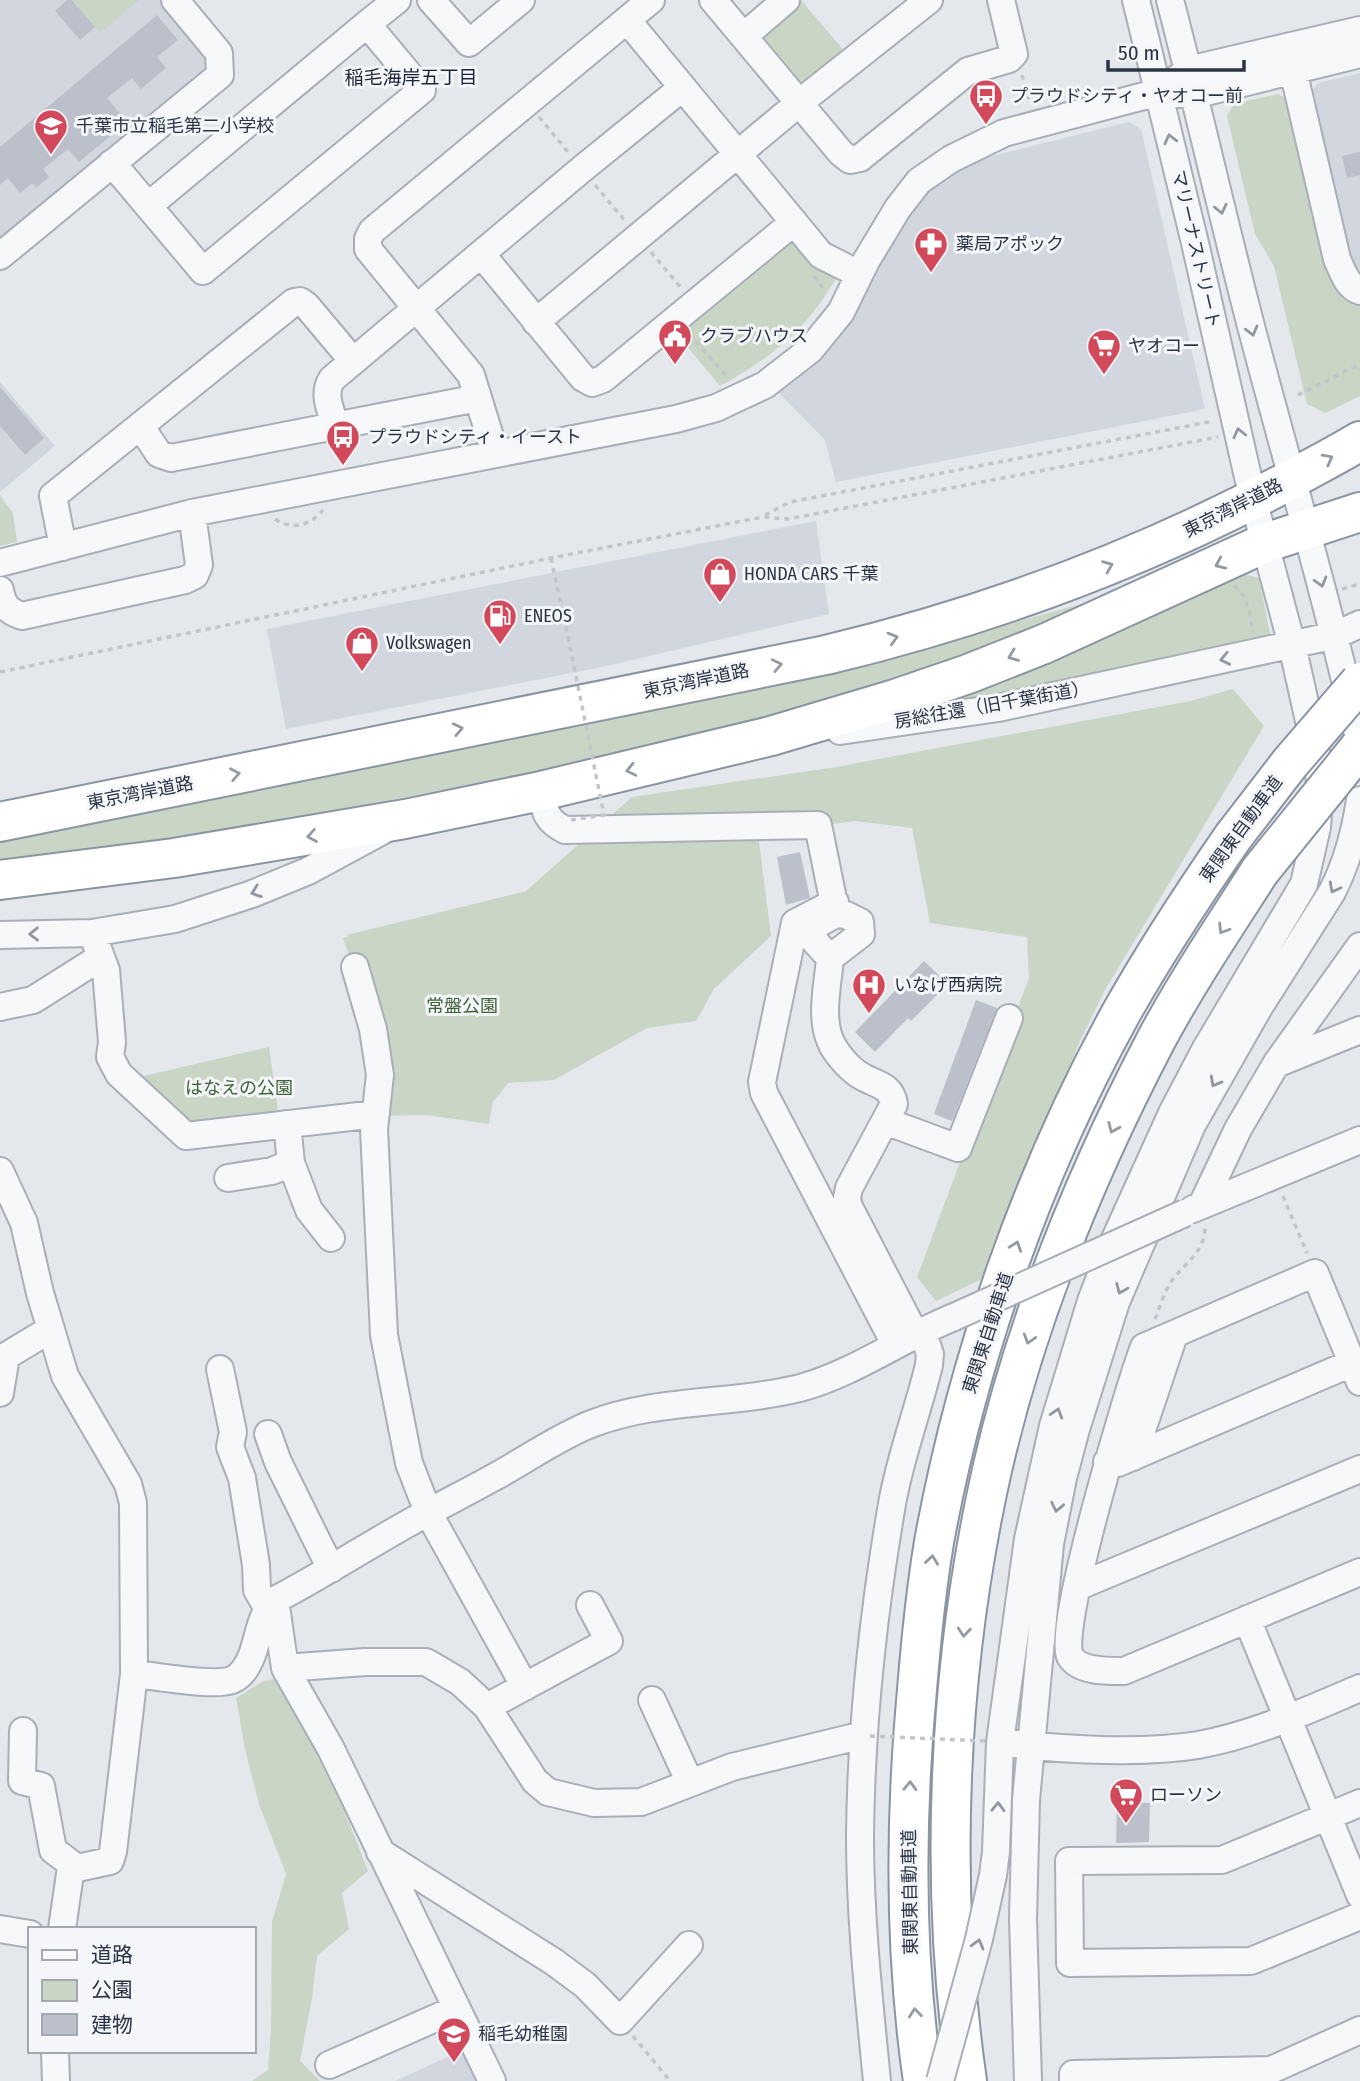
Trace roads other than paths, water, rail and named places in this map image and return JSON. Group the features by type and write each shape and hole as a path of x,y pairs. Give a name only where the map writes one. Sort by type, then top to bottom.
{"highway":[{"name":"東京湾岸道路","path":"0,822 884,641 963,618 1080,578 1221,517 1360,442"},
{"path":"0,880 174,858 405,819 541,791 804,726 968,674 1044,644 1265,543 1360,512"},
{"name":"東関東自動車道","path":"923,2081 913,1990 910,1925 910,1781 923,1622 934,1543 970,1386 1021,1232 1051,1158 1119,1017 1156,953 1233,837 1290,763 1360,682"},
{"path":"967,2081 955,1974 951,1868 952,1787 966,1619 976,1549 993,1468 1035,1319 1093,1173 1158,1038 1260,872 1360,747"}],"street":[{"path":"0,256 220,75 219,53 176,0"},
{"path":"148,206 397,0"},
{"path":"431,0 469,43 521,0"},
{"path":"495,453 471,375 368,249 368,239 372,231 651,0"},
{"path":"713,0 841,153 850,160 860,158 968,71 1009,60 1014,54 1001,0"},
{"path":"744,36 786,0"},
{"path":"536,322 799,103 929,0"},
{"name":"マリーナストリート","path":"940,2081 979,1939 993,1875 996,1852 993,1742 1028,1539 1053,1426 1091,1301 1114,1241 1172,1113 1205,1050 1304,884 1317,827 1320,785 1318,761 1292,645 1253,499 1136,0"},
{"name":"マリーナストリート","path":"1170,0 1227,236 1291,479 1307,530 1348,638 1360,753"},
{"path":"627,20 821,255 859,274"},
{"path":"112,163 202,271 422,90 367,24"},
{"path":"0,563 191,513 677,419 716,408 765,385 810,350 841,312 859,274 898,208 919,180 951,159 1004,133 1191,83 1360,30"},
{"path":"1191,83 1293,70 1360,54"},
{"path":"1293,70 1337,259 1354,290 1360,292"},
{"path":"335,425 327,397 327,387 332,379 682,88"},
{"path":"482,255 583,378 592,383 603,379 794,222"},
{"path":"63,547 53,496 294,302 300,301 306,305 353,361"},
{"path":"141,427 159,454 171,458 478,398"},
{"path":"0,590 2,604 11,612 22,616 185,580 195,575 199,565 191,513"},
{"path":"1348,638 1360,624"},
{"name":"房総往還（旧千葉街道）","path":"690,756 998,708 1292,645 1348,638"},
{"path":"541,791 546,814 552,824 565,830 818,825 836,908"},
{"path":"1028,2081 1023,1919 1026,1800 1050,1544 1076,1429 1116,1302 1192,1125 1258,1009 1341,875 1353,840 1360,800"},
{"path":"0,1007 33,1000 96,945 252,894 308,871 405,819"},
{"path":"836,908 812,929 810,936 830,958 825,1017 830,1042 853,1071 885,1087 892,1095 894,1104 849,1188 847,1198 849,1208 911,1336"},
{"path":"836,908 795,923 762,1082 770,1105 911,1336 930,1354 893,1501 867,1735 860,1839 866,1971 877,2081"},
{"path":"0,935 96,945"},
{"path":"96,945 106,970 110,1057 119,1074 186,1136 376,1114"},
{"path":"1197,1213 1238,1129 1276,1064 1360,946"},
{"path":"355,967 373,1029 380,1075 374,1129 384,1335 409,1463 428,1512 525,1687"},
{"path":"885,1121 958,1148 1009,1018"},
{"path":"1276,1064 1360,1030"},
{"path":"287,1124 291,1163 309,1210 331,1238"},
{"path":"134,1674 211,1682 231,1680 244,1672 272,1605 428,1512 599,1421 622,1413 663,1405 771,1394 820,1382 911,1336 1360,1140"},
{"path":"228,1178 272,1171 291,1163"},
{"path":"0,1171 24,1223 65,1376 132,1492 134,1674 110,1861 77,1868 70,1874 62,1927"},
{"path":"1107,1462 1118,1463 1356,1372 1315,1273 1144,1347 1107,1462 1077,1587 1067,1646 1070,1656 1077,1664 1100,1671 1124,1671 1360,1572"},
{"path":"0,1393 6,1356 51,1329"},
{"path":"1133,1457 1174,1335"},
{"path":"220,1369 233,1432 230,1447 242,1478 256,1565 257,1590 272,1605 285,1668 331,1749 492,2081"},
{"path":"268,1434 278,1462 331,1569"},
{"path":"1077,1587 1360,1469"},
{"path":"488,1707 609,1641 590,1605"},
{"path":"1247,1619 1360,1895"},
{"path":"285,1668 365,1662 426,1662 460,1682 488,1707 535,1781 548,1792 594,1803 641,1802 732,1767 867,1735"},
{"path":"993,1742 1140,1750 1174,1747 1229,1737 1288,1718 1360,1688"},
{"path":"652,1700 690,1783"},
{"path":"23,1731 22,1781 41,1786 53,1850 77,1868"},
{"path":"1360,1803 1222,1860 1069,1861 1070,1963 1251,1961 1360,1916"},
{"path":"380,1852 554,1962 585,1985 620,2021 690,1945"},
{"path":"0,1929 28,1934"},
{"path":"329,2065 456,2009"},
{"path":"1073,2081 1073,2074 1271,2070 1360,2030"},
{"path":"55,2053 56,2081"}],"place":[{"name":"プラウドシティ・ヤオコー前","path":"986,126"},
{"name":"千葉市立稲毛第二小学校","path":"51,156"},
{"name":"薬局アポック","path":"931,274"},
{"name":"クラブハウス","path":"675,366"},
{"name":"ヤオコー","path":"1104,376"},
{"name":"プラウドシティ・イースト","path":"343,467"},
{"name":"HONDA CARS 千葉","path":"720,604"},
{"name":"ENEOS","path":"500,646"},
{"name":"Volkswagen","path":"362,673"},
{"name":"いなげ西病院","path":"869,1015"},
{"name":"ローソン","path":"1126,1825"},
{"name":"稲毛幼稚園","path":"454,2064"}],"district":[{"name":"稲毛海岸五丁目","path":"411,77"}],"park label":[{"name":"常盤公園","path":"462,1006"},
{"name":"はなえの公園","path":"239,1088"}]}
